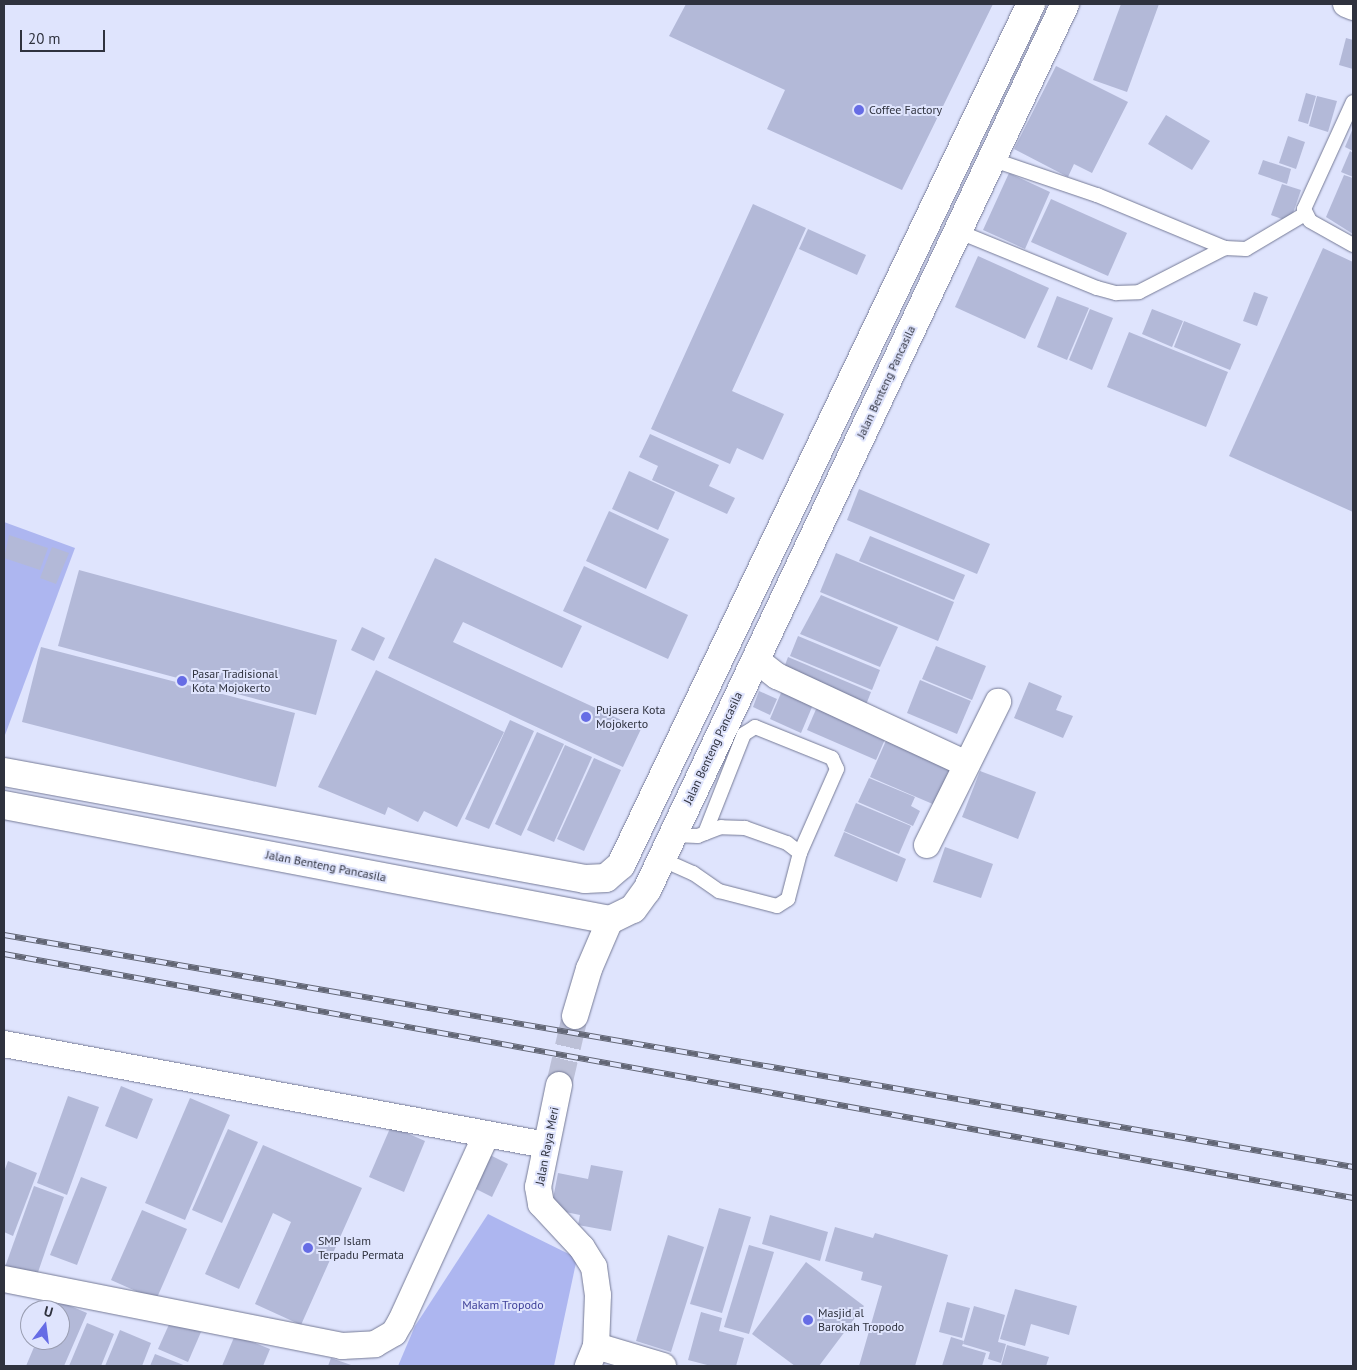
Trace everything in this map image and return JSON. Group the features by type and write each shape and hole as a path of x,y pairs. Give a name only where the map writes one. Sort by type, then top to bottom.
{"street":[{"path":"4,772 576,878 606,878 621,865 1031,4"},
{"name":"Jalan Benteng Pancasila","path":"4,806 610,920 633,909 647,890 1065,4"},
{"path":"1346,4 1353,7"},
{"path":"864,355 892,369"},
{"path":"726,645 755,659 777,676 967,764"},
{"path":"927,846 998,702"},
{"path":"105,824 112,793"},
{"path":"576,1016 589,969 610,920"},
{"path":"4,1044 546,1145"},
{"name":"Jalan Raya Meri","path":"560,1085 538,1187 541,1204 582,1248 594,1267 598,1295 592,1356"},
{"path":"4,1279 342,1346 375,1344 394,1333 401,1321 486,1135"},
{"path":"592,1356 663,1366"}],"lane":[{"path":"1353,102 1305,202 1305,214 1310,221 1353,245"},
{"path":"991,159 1097,195 1225,248 1246,249 1305,214"},
{"path":"957,231 1097,288 1116,293 1139,292 1225,248"},
{"path":"661,859 693,873 719,891 777,906 788,899 800,853 837,769 832,758 755,727 744,734 705,833"},
{"path":"673,835 705,833 721,827 745,828 787,844 800,853"}],"green space":[{"path":"4,522 75,548 5,735 4,735"},
{"name":"Makam Tropodo","path":"488,1214 577,1258 554,1366 398,1366 415,1326"}],"building":[{"name":"Coffee Factory","path":"686,4 993,4 902,190 767,129 785,90 669,36"},
{"path":"1121,4 1159,4 1127,92 1093,80"},
{"path":"1346,38 1353,40 1353,69 1339,65"},
{"path":"1056,66 1128,102 1092,173 1074,164 1068,177 1014,149"},
{"path":"1306,93 1316,96 1308,124 1298,121"},
{"path":"1317,96 1337,101 1328,132 1309,126"},
{"path":"1166,115 1210,141 1192,170 1148,144"},
{"path":"1353,128 1353,151 1345,147"},
{"path":"1288,136 1305,142 1296,169 1279,163"},
{"path":"1350,151 1353,153 1353,177 1341,172"},
{"path":"1263,160 1291,169 1287,184 1258,174"},
{"path":"1009,173 1050,192 1025,249 983,230"},
{"path":"1344,175 1353,178 1353,234 1326,217"},
{"path":"1282,184 1301,190 1290,222 1271,215"},
{"path":"1051,199 1127,233 1108,276 1031,242"},
{"path":"753,204 806,228 732,391 784,414 763,460 737,448 730,464 651,429"},
{"path":"808,229 866,255 857,275 799,249"},
{"path":"1323,248 1353,262 1353,512 1229,456"},
{"path":"978,256 1049,288 1025,339 955,307"},
{"path":"1254,292 1268,297 1257,326 1243,321"},
{"path":"1057,296 1089,308 1067,360 1037,347"},
{"path":"1090,309 1113,318 1092,370 1069,360"},
{"path":"1152,309 1183,321 1172,347 1142,334"},
{"path":"1184,321 1241,344 1230,370 1174,347"},
{"path":"1129,332 1228,372 1206,427 1107,387"},
{"path":"650,434 719,465 709,486 735,498 727,514 652,480 658,466 639,457"},
{"path":"629,471 675,492 658,530 612,509"},
{"path":"859,489 990,544 977,574 847,520"},
{"path":"609,511 669,539 646,589 586,561"},
{"path":"9,535 48,548 40,570 4,558"},
{"path":"870,536 965,575 954,600 859,561"},
{"path":"52,547 69,553 56,584 40,578"},
{"path":"836,553 954,602 938,641 820,592"},
{"path":"435,558 582,626 562,668 463,622 453,642 641,729 623,767 388,658"},
{"path":"584,566 688,615 668,659 563,611"},
{"path":"79,570 337,640 316,715 58,646"},
{"path":"821,595 898,627 880,667 800,634"},
{"path":"362,627 385,638 374,661 351,650"},
{"path":"798,636 880,670 872,690 790,656"},
{"path":"936,646 986,666 972,700 922,679"},
{"path":"41,647 295,713 276,787 22,722"},
{"path":"788,657 871,692 864,710 781,676"},
{"path":"376,670 504,732 457,827 424,811 418,822 388,807 385,815 318,787"},
{"path":"920,680 971,701 957,734 907,713"},
{"path":"1029,682 1062,696 1056,710 1073,716 1063,738 1014,718"},
{"path":"784,686 815,700 801,733 770,719"},
{"path":"759,691 777,699 770,715 753,707"},
{"path":"817,707 886,737 876,760 807,730"},
{"path":"510,720 534,731 489,829 465,819"},
{"path":"537,732 564,744 521,836 495,824"},
{"path":"888,736 953,764 935,805 870,777"},
{"path":"565,745 592,757 554,842 527,830"},
{"path":"594,758 621,770 584,851 557,839"},
{"path":"980,771 1036,792 1018,839 962,817"},
{"path":"869,778 915,797 911,806 920,811 913,826 858,802"},
{"path":"856,803 911,826 899,854 844,831"},
{"path":"844,832 906,859 897,882 834,856"},
{"path":"945,847 993,864 981,898 933,882"},
{"path":"121,1086 153,1099 137,1139 105,1126"},
{"path":"68,1096 99,1107 67,1195 37,1183"},
{"path":"190,1098 230,1115 185,1220 145,1203"},
{"path":"391,1126 425,1141 404,1192 369,1177"},
{"path":"228,1129 258,1142 222,1223 192,1210"},
{"name":"SMP Islam Terpadu Permata","path":"263,1145 362,1188 301,1325 255,1304 291,1222 273,1213 239,1289 205,1274"},
{"path":"484,1152 508,1164 492,1197 468,1185"},
{"path":"8,1161 37,1173 13,1236 4,1232 4,1172"},
{"path":"591,1165 623,1171 611,1231 578,1225 580,1215 551,1209 558,1173 588,1179"},
{"path":"81,1177 107,1187 77,1265 50,1255"},
{"path":"34,1186 64,1197 36,1278 5,1267"},
{"path":"719,1208 751,1217 722,1313 690,1304"},
{"path":"142,1210 187,1229 156,1300 111,1280"},
{"path":"770,1215 828,1232 820,1261 762,1244"},
{"path":"835,1227 873,1238 875,1233 948,1255 915,1366 859,1366 882,1286 861,1280 863,1272 825,1261"},
{"path":"668,1235 704,1247 671,1352 636,1341"},
{"path":"749,1245 774,1252 749,1334 724,1327"},
{"name":"Masjid al Barokah Tropodo","path":"806,1262 864,1306 819,1366 795,1366 752,1334"},
{"path":"1015,1289 1077,1306 1069,1335 1031,1324 1025,1346 1000,1339"},
{"path":"947,1302 970,1308 962,1338 939,1332"},
{"path":"70,1306 87,1313 64,1366 26,1366 33,1350 70,1350"},
{"path":"974,1306 1005,1315 998,1342 1006,1344 1001,1363 988,1359 990,1352 963,1344"},
{"path":"701,1312 722,1318 719,1331 744,1338 736,1366 711,1366 688,1360"},
{"path":"171,1320 201,1332 188,1362 158,1349"},
{"path":"87,1323 114,1334 101,1366 69,1366"},
{"path":"120,1330 151,1343 142,1366 105,1366"},
{"path":"235,1335 270,1349 263,1366 222,1366"},
{"path":"951,1337 964,1341 962,1346 986,1353 982,1366 942,1366"},
{"path":"1007,1345 1049,1357 1046,1366 1001,1366"},
{"path":"155,1354 186,1366 150,1366"},
{"path":"331,1358 354,1366 328,1366"}],"tunnel":[{"path":"559,1085 575,1016"}],"railway":[{"path":"4,935 1353,1167"},
{"path":"4,954 1353,1198"}],"place":[{"name":"Coffee Factory","path":"859,110"},
{"name":"Pasar Tradisional Kota Mojokerto","path":"182,681"},
{"name":"Pujasera Kota Mojokerto","path":"586,717"},
{"name":"SMP Islam Terpadu Permata","path":"308,1248"},
{"name":"Masjid al Barokah Tropodo","path":"808,1320"}]}
